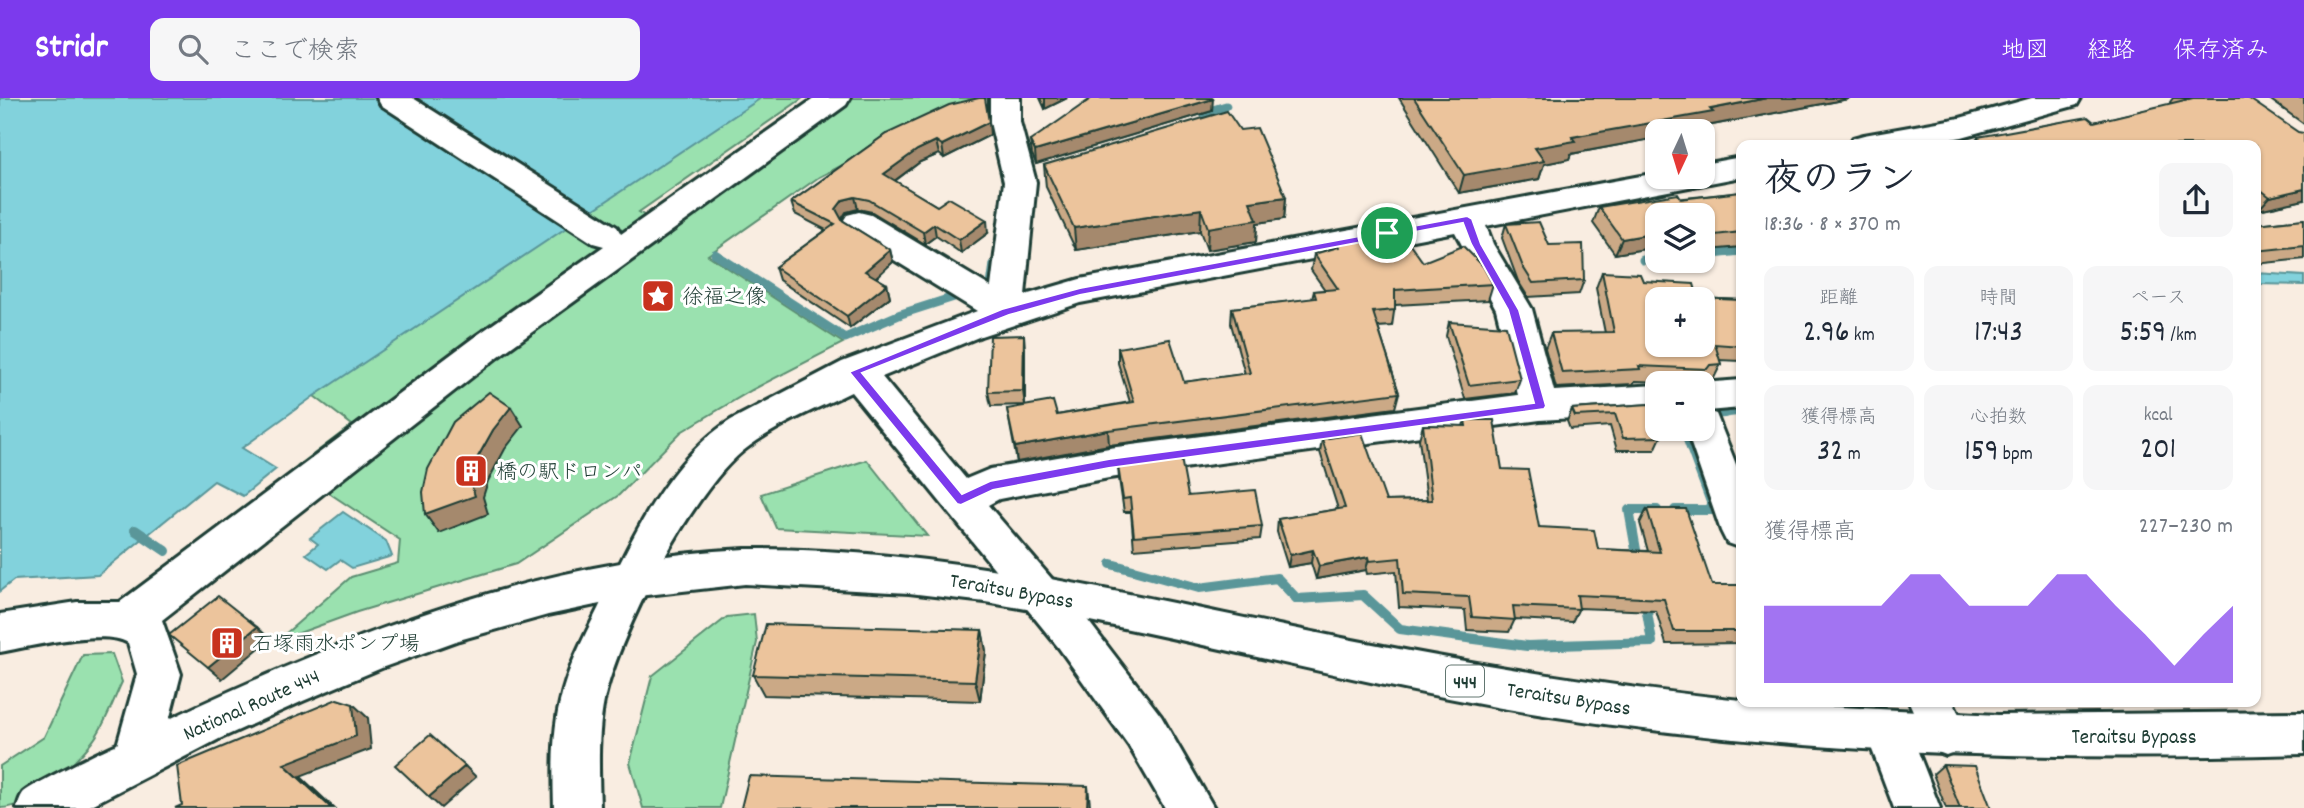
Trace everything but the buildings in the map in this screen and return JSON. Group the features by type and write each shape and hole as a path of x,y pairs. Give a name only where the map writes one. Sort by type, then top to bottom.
{"main road":[{"path":"392,98 605,235"},
{"path":"128,621 486,347 835,98"},
{"path":"1922,140 1969,136 2066,98"},
{"path":"1006,312 1033,178 1005,122 1012,99"},
{"path":"1715,172 1736,168"},
{"path":"577,808 576,767 580,710 595,659 674,504 722,446 754,425 855,372 1006,312 1080,291 1645,186"},
{"path":"1467,219 1476,244 1514,310 1541,406"},
{"path":"859,223 1006,312"},
{"path":"855,372 1040,593 1145,731 1191,808"},
{"path":"1715,409 1736,397"},
{"path":"961,501 990,485 1109,463 1541,406 1645,400"},
{"path":"1711,441 1736,516"},
{"name":"Teraitsu Bypass","path":"634,578 736,566 806,568 940,578 1040,593 1444,678 1636,709 1888,732 1939,718 2129,738 2304,733"},
{"name":"National Route 444","path":"40,808 137,756 315,673 523,604 634,578"},
{"path":"0,633 77,620 128,621 146,632 159,674 137,756"},
{"path":"1888,732 1917,808"}],"green space":[{"path":"710,98 803,98 639,212 666,229 853,98 994,98 969,100 819,177 708,255 843,343 752,390 681,432 619,495 516,564 357,612 277,641 351,577 398,563 400,540 332,495 298,466 352,425 314,396"},
{"path":"867,460 927,536 776,528 761,494"},
{"path":"754,614 757,642 720,808 643,808 630,763 652,676 727,617"},
{"path":"112,654 122,682 97,736 63,773 38,793 25,801 0,808 0,766 44,737 83,655"}],"water":[{"path":"0,98 761,98 314,396 242,448 276,469 243,496 214,481 98,575 14,580 0,591"},
{"path":"2261,273 2304,276 2304,285 2261,284"},
{"path":"343,512 386,541 392,556 352,568 340,560 328,569 306,554 318,544 310,538"}],"waterway":[{"path":"1203,113 1226,106"},
{"path":"1715,254 1736,252"},
{"path":"715,254 845,338 901,314 954,297"},
{"path":"991,285 994,264"},
{"path":"1715,414 1736,412"},
{"path":"1715,414 1724,413"},
{"path":"1675,510 1714,510 1688,441"},
{"path":"1638,561 1629,510 1657,510"},
{"path":"135,530 166,551"},
{"path":"1111,564 1199,588 1277,578 1297,599 1363,595 1400,629 1527,646 1652,642 1645,600"}],"place":[{"name":"徐福之像","path":"658,296"},
{"name":"橋の駅ドロンパ","path":"471,471"},
{"name":"石塚雨水ポンプ場","path":"227,643"}],"route":[{"path":"1467,219 1476,244 1514,310 1541,406 1109,463 990,485 961,501 855,372 1006,312 1080,291 1387,233 1467,219"}]}
